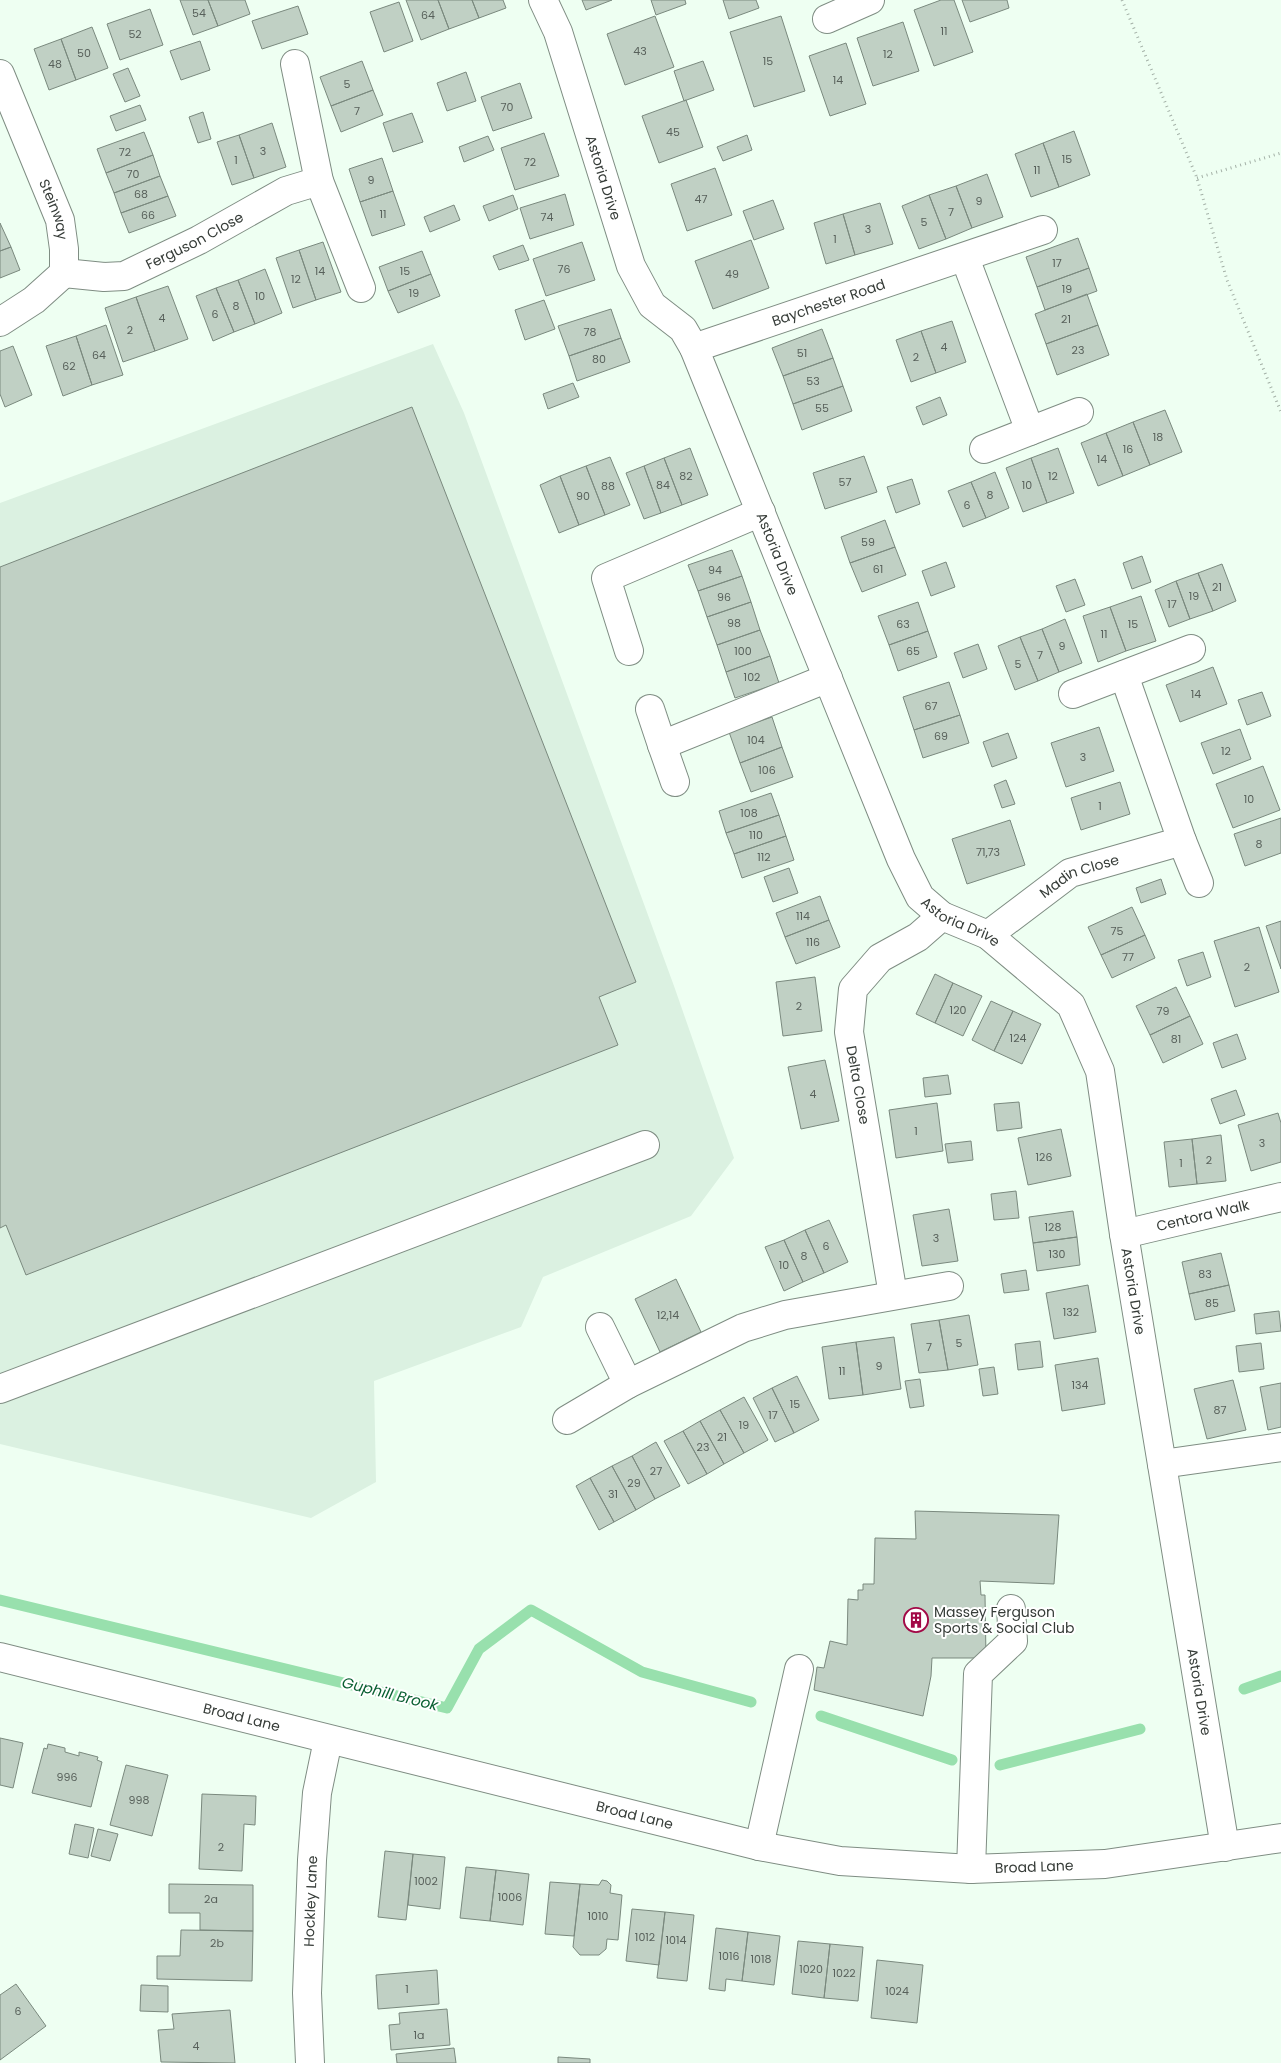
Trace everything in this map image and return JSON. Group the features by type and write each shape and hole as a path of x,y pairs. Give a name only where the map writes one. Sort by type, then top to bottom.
{"street":[{"name":"Astoria Drive","path":"543,0 558,32 631,266 652,305 683,329 694,348 901,859 920,896 942,916 988,935 1070,1005 1100,1071 1124,1234 1225,1847"},
{"path":"827,19 870,0"},
{"path":"295,64 319,181 361,288"},
{"name":"Steinway","path":"0,74 60,220 64,249 64,273"},
{"name":"Ferguson Close","path":"64,273 104,277 124,276 190,244 286,191 319,181"},
{"name":"Baychester Road","path":"694,348 965,258 1043,230"},
{"path":"965,258 1030,431"},
{"path":"0,322 34,300 64,273"},
{"path":"984,449 1079,412"},
{"path":"629,651 606,578 761,512"},
{"path":"1074,694 1191,649"},
{"path":"1124,675 1182,841 1199,883"},
{"path":"662,745 828,678"},
{"path":"650,709 675,782"},
{"name":"Madin Close","path":"988,935 1070,873 1182,841"},
{"name":"Delta Close","path":"893,1295 849,1032 853,989 880,958 918,937 942,916"},
{"path":"0,1389 645,1145"},
{"name":"Centora Walk","path":"1124,1234 1281,1197"},
{"path":"567,1420 628,1384 743,1328 785,1315 949,1286"},
{"path":"600,1327 628,1384"},
{"path":"1162,1464 1281,1448"},
{"path":"971,1869 978,1674 1013,1641 1011,1609"},
{"name":"Broad Lane","path":"0,1657 759,1846 840,1861 971,1869 1105,1864 1281,1838"},
{"path":"759,1846 799,1669"},
{"name":"Hockley Lane","path":"310,2063 308,1993 312,1860 317,1793 328,1740"}],"path":[{"path":"1122,0 1197,178 1227,280 1281,412"},
{"path":"1197,178 1281,153"}],"shaded area":[{"path":"433,344 464,413 674,986 734,1158 691,1216 543,1277 521,1327 374,1381 376,1482 311,1518 0,1444 0,503"}],"building":[{"path":"180,0 208,0 218,26 193,35"},
{"path":"208,0 245,0 250,14 218,26"},
{"path":"406,0 438,0 449,29 421,40"},
{"path":"438,0 472,0 479,18 449,29"},
{"path":"472,0 503,0 506,8 479,18"},
{"path":"582,0 612,0 586,10"},
{"path":"651,0 685,0 686,4 656,15"},
{"path":"723,0 756,0 759,8 729,19"},
{"path":"941,0 954,0 973,52 934,66 914,10"},
{"path":"962,0 1007,0 1009,8 970,22"},
{"path":"399,2 413,41 384,52 370,12"},
{"path":"298,6 308,34 262,49 252,21"},
{"path":"150,9 163,45 120,60 107,24"},
{"path":"655,16 674,67 625,85 607,34"},
{"path":"781,16 805,91 754,107 730,32"},
{"path":"903,22 919,71 873,86 857,38"},
{"path":"92,27 108,68 76,80 61,39"},
{"path":"61,39 76,80 49,90 34,49"},
{"path":"200,41 210,70 181,80 170,51"},
{"path":"846,43 866,104 830,116 809,56"},
{"path":"362,61 373,90 331,106 320,77"},
{"path":"703,61 714,90 684,101 674,71"},
{"path":"128,68 140,96 125,102 113,74"},
{"path":"466,72 476,101 447,111 437,83"},
{"path":"520,83 532,118 493,131 481,97"},
{"path":"373,90 383,115 341,132 331,106"},
{"path":"686,100 703,147 659,163 642,116"},
{"path":"140,105 146,120 116,131 110,116"},
{"path":"203,112 211,139 198,143 189,117"},
{"path":"412,113 423,142 393,152 383,123"},
{"path":"272,123 286,167 254,178 239,135"},
{"path":"1074,131 1090,175 1059,187 1043,143"},
{"path":"144,132 153,155 106,173 97,149"},
{"path":"544,133 559,176 515,190 501,148"},
{"path":"239,135 254,178 232,185 217,142"},
{"path":"747,135 752,150 723,161 717,147"},
{"path":"488,136 494,150 464,162 459,147"},
{"path":"1043,143 1059,187 1031,197 1015,154"},
{"path":"153,155 160,176 114,193 106,173"},
{"path":"382,158 393,191 360,202 349,169"},
{"path":"715,168 732,215 687,231 671,184"},
{"path":"987,174 1003,217 972,228 956,186"},
{"path":"160,176 168,196 121,213 114,193"},
{"path":"956,186 972,228 946,239 929,195"},
{"path":"393,191 405,225 372,236 360,202"},
{"path":"565,194 574,225 530,239 520,208"},
{"path":"513,195 518,209 489,221 483,206"},
{"path":"929,195 946,239 919,249 902,206"},
{"path":"168,196 176,216 129,233 121,213"},
{"path":"773,200 784,229 754,240 743,211"},
{"path":"880,203 893,244 855,255 843,214"},
{"path":"454,205 460,220 430,232 424,217"},
{"path":"843,214 855,255 826,264 814,223"},
{"path":"0,223 11,247 0,251"},
{"path":"1078,238 1089,268 1037,287 1026,257"},
{"path":"751,240 769,288 713,309 695,261"},
{"path":"323,242 341,292 316,300 299,250"},
{"path":"582,242 595,280 546,296 533,259"},
{"path":"523,245 529,260 499,270 493,256"},
{"path":"11,247 20,270 0,278 0,251"},
{"path":"299,250 316,300 293,308 276,258"},
{"path":"422,251 431,274 388,291 379,267"},
{"path":"1089,268 1097,291 1045,310 1037,287"},
{"path":"265,269 282,313 255,324 238,280"},
{"path":"431,274 440,296 398,313 388,291"},
{"path":"238,280 255,324 234,332 216,288"},
{"path":"168,286 188,339 155,351 136,297"},
{"path":"216,288 234,332 213,341 196,296"},
{"path":"1087,294 1098,325 1046,344 1035,314"},
{"path":"136,297 155,351 123,362 105,308"},
{"path":"544,300 555,329 525,340 515,310"},
{"path":"611,309 621,338 569,356 558,326"},
{"path":"952,321 966,362 936,373 921,331"},
{"path":"106,325 123,375 92,385 76,336"},
{"path":"1098,325 1109,355 1057,375 1046,344"},
{"path":"822,329 833,358 783,376 772,348"},
{"path":"921,331 936,373 911,382 896,340"},
{"path":"76,336 92,385 63,396 46,346"},
{"path":"621,338 630,362 577,381 569,356"},
{"path":"13,346 32,395 5,407 0,394 0,351"},
{"path":"833,358 843,386 793,404 783,376"},
{"path":"573,383 579,397 548,409 543,394"},
{"path":"843,386 852,411 802,430 793,404"},
{"path":"940,397 947,415 923,425 916,407"},
{"path":"412,407 636,982 599,997 618,1045 26,1275 6,1225 0,1228 0,567"},
{"path":"1165,410 1182,452 1150,465 1133,422"},
{"path":"1133,422 1150,465 1123,476 1106,433"},
{"path":"1106,433 1123,476 1098,486 1081,443"},
{"path":"690,448 708,495 682,505 664,458"},
{"path":"1058,448 1074,493 1047,503 1031,458"},
{"path":"864,456 877,492 825,509 813,473"},
{"path":"610,457 630,505 605,515 586,466"},
{"path":"664,458 682,505 661,513 644,466"},
{"path":"1031,458 1047,503 1023,512 1006,468"},
{"path":"586,466 605,515 579,525 560,476"},
{"path":"644,466 661,513 644,519 626,473"},
{"path":"995,472 1009,508 986,518 971,482"},
{"path":"560,476 579,525 559,533 540,485"},
{"path":"912,479 920,504 896,513 887,487"},
{"path":"971,482 986,518 963,527 948,491"},
{"path":"885,520 895,547 850,563 841,537"},
{"path":"895,547 906,575 862,592 850,563"},
{"path":"732,550 742,576 698,591 688,565"},
{"path":"1142,556 1151,582 1132,589 1123,563"},
{"path":"946,562 955,587 931,596 922,571"},
{"path":"1222,564 1236,601 1213,611 1198,573"},
{"path":"1198,573 1213,611 1190,619 1176,581"},
{"path":"742,576 751,602 707,617 698,591"},
{"path":"1075,579 1085,605 1066,612 1056,586"},
{"path":"1176,581 1190,619 1169,627 1155,590"},
{"path":"1141,596 1156,641 1126,651 1110,607"},
{"path":"751,602 760,630 717,645 707,617"},
{"path":"918,602 928,631 889,645 878,616"},
{"path":"1110,607 1126,651 1098,662 1083,616"},
{"path":"1065,619 1082,663 1059,672 1042,629"},
{"path":"1042,629 1059,672 1038,681 1020,637"},
{"path":"760,630 770,656 726,672 717,645"},
{"path":"928,631 937,657 898,671 889,645"},
{"path":"1020,637 1038,681 1015,690 998,646"},
{"path":"978,644 987,669 963,678 954,653"},
{"path":"770,656 779,683 735,698 726,672"},
{"path":"1213,667 1227,704 1180,722 1166,685"},
{"path":"949,682 960,715 914,730 903,697"},
{"path":"1262,692 1271,716 1247,725 1238,700"},
{"path":"960,715 969,743 923,758 914,730"},
{"path":"772,717 782,747 740,763 729,732"},
{"path":"1099,727 1114,771 1066,787 1051,743"},
{"path":"1240,729 1251,759 1213,774 1201,743"},
{"path":"1008,733 1017,758 992,767 983,742"},
{"path":"782,747 793,777 751,792 740,763"},
{"path":"1263,766 1280,810 1233,828 1216,784"},
{"path":"1006,780 1015,804 1002,808 994,785"},
{"path":"1120,782 1130,814 1081,830 1071,798"},
{"path":"771,793 779,815 726,833 719,811"},
{"path":"779,815 786,836 734,854 726,833"},
{"path":"1281,818 1281,853 1245,866 1234,834"},
{"path":"1010,820 1025,865 967,884 952,839"},
{"path":"786,836 794,860 742,878 734,854"},
{"path":"789,868 798,893 773,902 764,877"},
{"path":"1161,879 1166,894 1141,903 1136,888"},
{"path":"820,896 829,920 785,937 776,913"},
{"path":"1132,907 1145,935 1101,955 1088,927"},
{"path":"829,920 840,947 796,964 785,937"},
{"path":"1281,921 1281,969 1266,926"},
{"path":"1259,927 1279,992 1235,1007 1214,941"},
{"path":"1145,935 1155,958 1112,978 1101,955"},
{"path":"1203,952 1211,977 1187,986 1178,960"},
{"path":"935,974 953,983 935,1023 916,1014"},
{"path":"815,977 822,1031 783,1036 776,982"},
{"path":"953,983 982,996 963,1036 935,1023"},
{"path":"1176,987 1190,1016 1150,1035 1136,1006"},
{"path":"991,1001 1013,1011 994,1051 972,1040"},
{"path":"1013,1011 1041,1024 1022,1064 994,1051"},
{"path":"1190,1016 1203,1044 1163,1063 1150,1035"},
{"path":"1237,1034 1246,1059 1222,1068 1213,1043"},
{"path":"825,1060 839,1121 801,1129 788,1067"},
{"path":"948,1075 951,1094 925,1097 923,1078"},
{"path":"1236,1090 1245,1115 1220,1124 1211,1099"},
{"path":"1019,1102 1022,1128 997,1131 994,1104"},
{"path":"937,1103 943,1151 896,1158 889,1110"},
{"path":"1278,1113 1281,1123 1281,1162 1251,1171 1238,1125"},
{"path":"1061,1129 1071,1176 1028,1185 1018,1138"},
{"path":"1221,1135 1226,1181 1197,1184 1192,1139"},
{"path":"1192,1139 1197,1184 1169,1187 1164,1142"},
{"path":"971,1141 973,1160 948,1163 945,1144"},
{"path":"1016,1191 1019,1218 994,1220 991,1194"},
{"path":"949,1209 958,1261 922,1266 913,1215"},
{"path":"1073,1211 1077,1237 1033,1243 1029,1217"},
{"path":"829,1220 848,1262 824,1273 805,1230"},
{"path":"805,1230 824,1273 803,1282 784,1240"},
{"path":"1077,1237 1080,1265 1037,1271 1033,1243"},
{"path":"784,1240 803,1282 784,1291 765,1247"},
{"path":"1221,1253 1229,1285 1189,1294 1182,1262"},
{"path":"1026,1270 1029,1290 1004,1293 1001,1274"},
{"path":"676,1279 701,1332 660,1352 635,1299"},
{"path":"1088,1285 1096,1332 1054,1339 1046,1293"},
{"path":"1229,1285 1235,1311 1195,1320 1189,1294"},
{"path":"1279,1311 1281,1331 1256,1334 1254,1314"},
{"path":"969,1315 978,1365 948,1370 939,1320"},
{"path":"939,1320 948,1370 919,1373 911,1324"},
{"path":"894,1337 901,1389 863,1395 856,1342"},
{"path":"1040,1341 1043,1367 1018,1370 1015,1344"},
{"path":"856,1342 863,1395 829,1399 822,1347"},
{"path":"1261,1343 1264,1369 1239,1372 1236,1346"},
{"path":"1098,1358 1105,1404 1062,1411 1055,1365"},
{"path":"994,1367 998,1394 983,1396 979,1369"},
{"path":"797,1376 819,1420 794,1433 772,1388"},
{"path":"920,1379 924,1406 910,1408 905,1381"},
{"path":"1233,1380 1246,1430 1207,1439 1194,1389"},
{"path":"1281,1383 1281,1427 1268,1430 1260,1387"},
{"path":"772,1388 794,1433 775,1442 753,1398"},
{"path":"744,1397 768,1440 744,1453 720,1410"},
{"path":"720,1410 744,1453 724,1464 700,1421"},
{"path":"700,1421 724,1464 707,1474 683,1431"},
{"path":"683,1431 707,1474 688,1484 664,1441"},
{"path":"656,1442 680,1486 655,1499 632,1456"},
{"path":"632,1456 655,1499 636,1510 612,1466"},
{"path":"612,1466 636,1510 614,1522 590,1478"},
{"path":"590,1478 614,1522 599,1530 576,1486"},
{"name":"Massey Ferguson Sports & Social Club","path":"915,1511 1059,1515 1054,1584 980,1581 981,1595 985,1595 986,1658 932,1658 931,1676 923,1716 814,1690 817,1667 824,1668 830,1641 847,1645 848,1599 858,1600 858,1590 863,1590 863,1584 874,1584 875,1538 916,1539"},
{"path":"0,1738 23,1743 13,1788 0,1785"},
{"path":"48,1744 65,1748 65,1752 79,1756 79,1752 98,1757 97,1760 102,1762 91,1807 32,1793 44,1748 47,1749"},
{"path":"126,1765 168,1775 152,1836 110,1825"},
{"path":"202,1794 256,1796 255,1825 244,1824 242,1871 199,1869"},
{"path":"75,1824 94,1828 88,1858 69,1854"},
{"path":"98,1829 118,1834 110,1861 91,1856"},
{"path":"385,1851 413,1854 406,1920 378,1917"},
{"path":"413,1854 445,1857 440,1909 408,1905"},
{"path":"466,1867 496,1870 490,1921 460,1918"},
{"path":"496,1870 529,1874 523,1925 490,1921"},
{"path":"602,1880 607,1881 611,1885 610,1893 622,1895 618,1940 607,1939 606,1949 599,1955 580,1955 573,1947 580,1884 599,1885"},
{"path":"550,1882 580,1884 574,1936 545,1934"},
{"path":"169,1884 253,1885 253,1931 200,1930 200,1913 169,1913"},
{"path":"632,1909 665,1912 659,1965 626,1961"},
{"path":"665,1912 694,1915 687,1981 657,1978"},
{"path":"716,1928 748,1932 742,1981 726,1979 725,1991 709,1989"},
{"path":"181,1930 253,1931 252,1981 157,1979 157,1956 180,1956"},
{"path":"748,1932 780,1936 774,1985 742,1981"},
{"path":"798,1941 830,1944 824,1998 792,1994"},
{"path":"830,1944 863,1947 858,2001 824,1998"},
{"path":"877,1960 923,1965 917,2023 871,2018"},
{"path":"437,1970 439,2004 378,2009 376,1975"},
{"path":"16,1984 46,2026 0,2060 0,1995"},
{"path":"141,1985 168,1986 168,2012 140,2011"},
{"path":"447,2009 450,2045 391,2050 389,2025 400,2024 399,2013"},
{"path":"230,2010 235,2063 161,2062 158,2030 174,2029 172,2014"},
{"path":"454,2048 456,2063 397,2063 396,2054"},
{"path":"558,2057 590,2059 590,2063 558,2063"}],"waterway":[{"name":"Guphill Brook","path":"0,1600 447,1708 479,1649 531,1610 642,1672 751,1702"},
{"name":"Guphill Brook","path":"1244,1689 1281,1676"},
{"path":"821,1716 952,1760"},
{"path":"1000,1765 1140,1729"}],"place":[{"name":"Massey Ferguson Sports & Social Club","path":"916,1620"}]}
